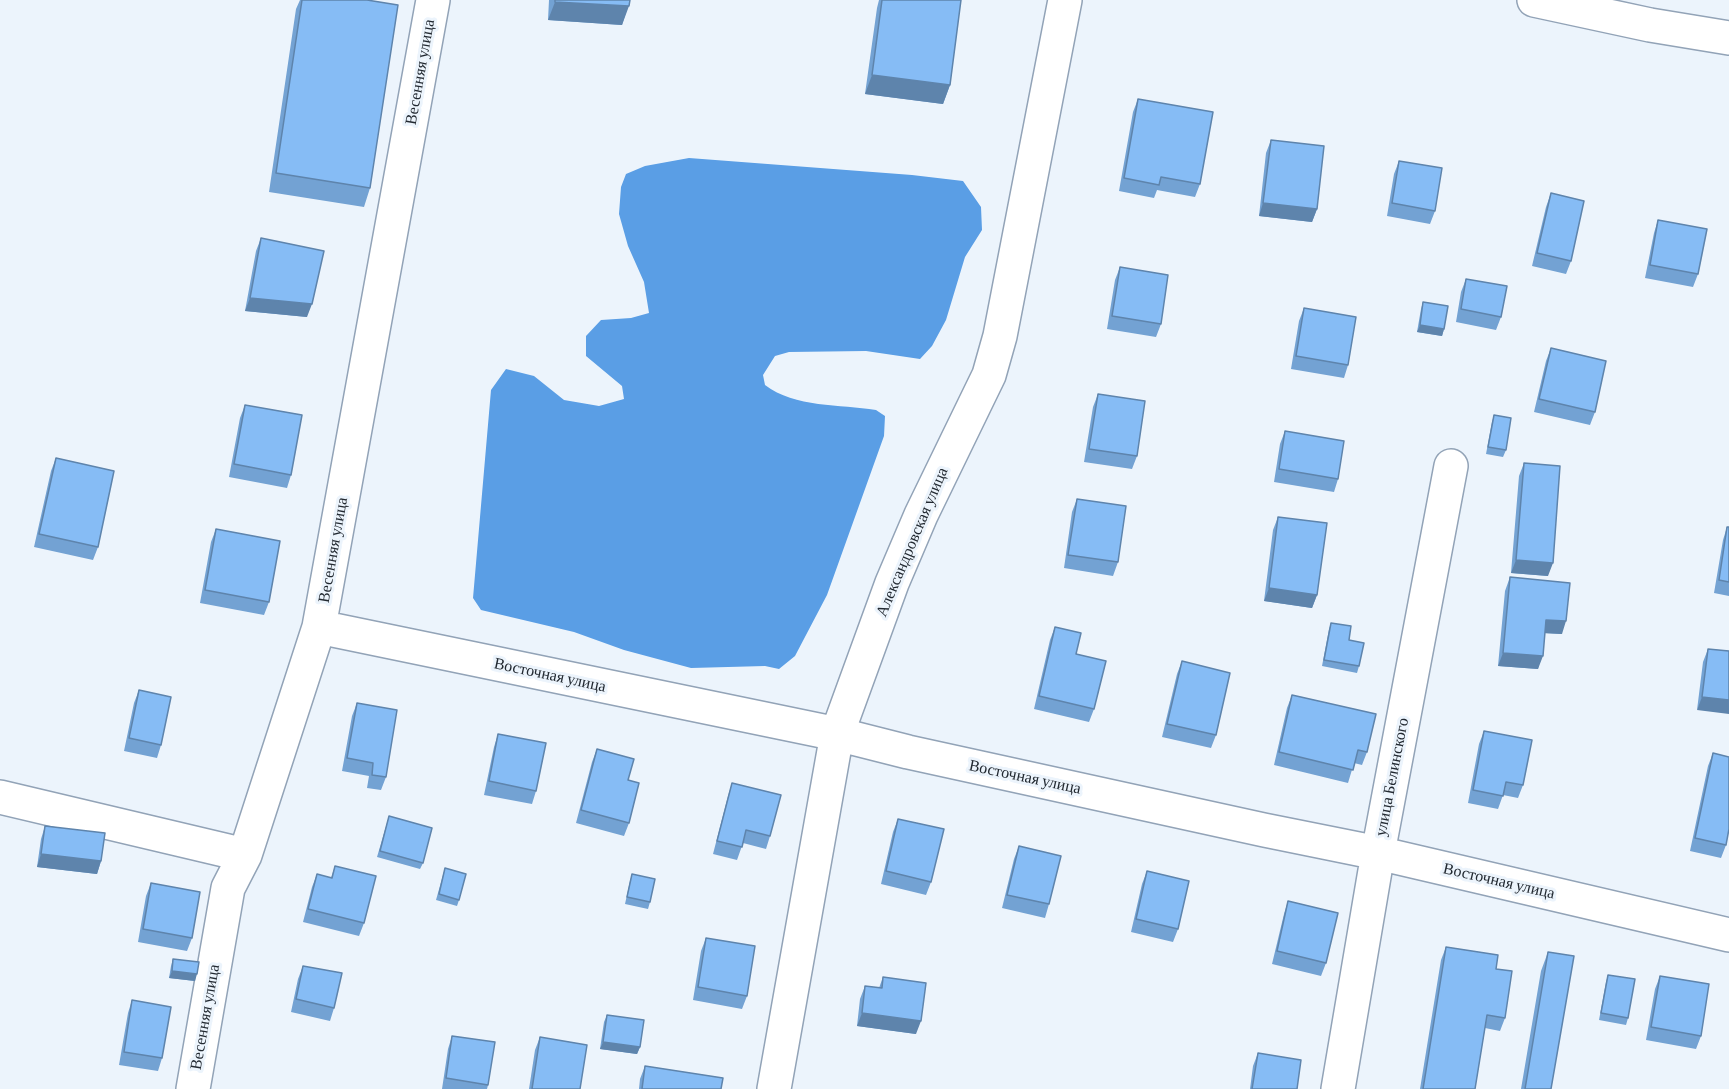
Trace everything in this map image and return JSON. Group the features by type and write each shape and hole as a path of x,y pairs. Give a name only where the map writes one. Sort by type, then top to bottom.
{"street":[{"name":"Весенняя улица","path":"193,1089 228,888 246,855 319,627 433,0"},
{"name":"Александровская улица","path":"774,1089 837,734 892,583 921,515 989,375 1000,336 1065,0"},
{"path":"1534,0 1650,25 1729,38"},
{"name":"улица Белинского","path":"1338,1089 1378,853 1451,466"},
{"name":"Восточная улица","path":"319,627 837,734 908,752 1378,853 1729,935"},
{"path":"0,797 246,855"}],"water":[{"path":"689,158 963,181 981,207 982,230 965,257 946,320 932,346 920,359 866,351 789,352 775,356 763,375 765,385 790,398 818,404 876,410 885,416 884,436 827,595 795,656 779,669 765,666 691,668 624,650 574,632 481,610 473,598 491,390 506,369 534,376 564,400 599,406 624,399 622,386 586,356 586,336 601,320 631,318 649,313 644,282 628,246 619,214 621,187 626,174 645,166"}],"building":[{"path":"302,0 367,0 398,5 370,188 276,173"},
{"path":"555,0 630,0 629,6 555,2"},
{"path":"882,0 961,0 950,85 872,75"},
{"path":"1138,99 1213,112 1200,184 1161,177 1159,185 1124,178"},
{"path":"1271,140 1324,146 1317,209 1263,203"},
{"path":"1399,161 1442,168 1435,211 1392,203"},
{"path":"1551,193 1584,201 1571,261 1537,253"},
{"path":"1658,220 1707,229 1698,274 1650,265"},
{"path":"261,238 324,251 312,304 250,298"},
{"path":"1120,267 1168,275 1161,324 1112,316"},
{"path":"1466,279 1507,286 1501,317 1461,309"},
{"path":"1423,302 1448,306 1444,329 1420,325"},
{"path":"1304,308 1356,317 1348,365 1296,356"},
{"path":"1551,348 1606,361 1595,412 1539,399"},
{"path":"1098,394 1145,401 1137,456 1089,449"},
{"path":"245,405 302,415 291,475 234,464"},
{"path":"1494,415 1511,418 1506,450 1488,447"},
{"path":"1285,431 1344,441 1338,479 1279,469"},
{"path":"56,458 114,471 98,547 39,534"},
{"path":"1524,463 1560,466 1553,563 1516,560"},
{"path":"1077,499 1126,506 1118,562 1068,555"},
{"path":"1278,517 1327,523 1317,595 1269,588"},
{"path":"1727,527 1729,527 1729,582 1719,580"},
{"path":"216,529 280,541 269,602 205,590"},
{"path":"1510,577 1570,583 1566,621 1546,620 1543,656 1503,653"},
{"path":"1331,623 1351,626 1349,640 1364,643 1359,666 1324,660"},
{"path":"1055,627 1081,633 1076,654 1106,661 1094,709 1039,696"},
{"path":"1708,649 1729,651 1729,700 1702,697"},
{"path":"1182,661 1230,673 1216,735 1167,724"},
{"path":"139,690 171,697 161,745 129,738"},
{"path":"1292,695 1376,714 1367,752 1358,750 1353,770 1279,752"},
{"path":"357,703 397,710 386,777 372,775 373,763 347,758"},
{"path":"1484,731 1532,740 1523,785 1506,782 1503,796 1473,790"},
{"path":"498,734 546,743 536,791 489,781"},
{"path":"597,749 634,759 628,780 639,783 629,823 581,810"},
{"path":"1713,753 1729,757 1729,829 1726,845 1695,838"},
{"path":"732,783 781,795 770,836 746,830 742,847 717,841"},
{"path":"389,816 432,828 423,863 380,851"},
{"path":"898,819 944,829 931,882 886,871"},
{"path":"45,826 105,833 101,861 41,854"},
{"path":"1019,846 1061,856 1049,904 1007,895"},
{"path":"335,866 376,876 364,923 308,909 317,874 332,878"},
{"path":"445,868 466,874 459,900 439,894"},
{"path":"1147,871 1189,881 1178,929 1136,919"},
{"path":"632,874 655,879 650,902 627,897"},
{"path":"151,883 200,892 192,938 143,929"},
{"path":"1288,901 1338,913 1326,963 1277,951"},
{"path":"706,938 755,946 747,996 698,987"},
{"path":"1446,947 1498,955 1496,969 1512,971 1505,1018 1487,1015 1475,1089 1423,1089"},
{"path":"1548,952 1574,956 1551,1089 1525,1089"},
{"path":"173,959 199,962 197,974 172,971"},
{"path":"303,966 342,973 334,1008 296,999"},
{"path":"1608,975 1635,979 1628,1018 1601,1013"},
{"path":"1660,976 1709,984 1701,1036 1651,1027"},
{"path":"883,977 926,983 921,1021 862,1013 865,986 882,988"},
{"path":"132,1000 171,1007 162,1058 124,1052"},
{"path":"607,1015 644,1020 640,1047 603,1042"},
{"path":"452,1036 495,1042 488,1085 446,1078"},
{"path":"540,1037 587,1045 580,1089 532,1089"},
{"path":"1258,1053 1301,1060 1297,1089 1252,1089"},
{"path":"645,1066 723,1078 721,1089 642,1089"}]}
